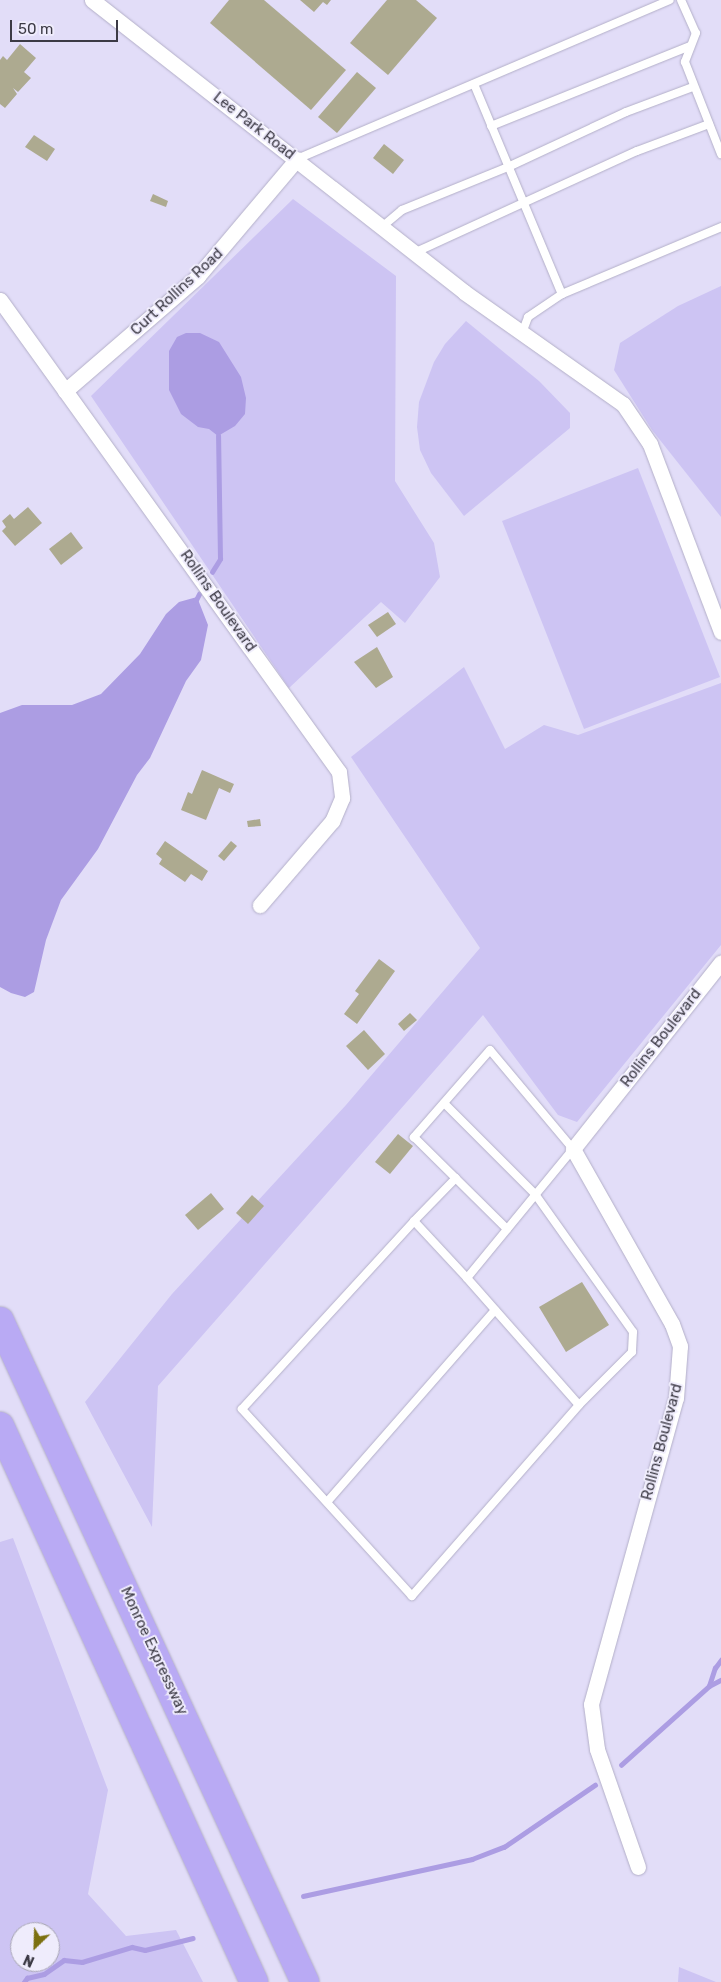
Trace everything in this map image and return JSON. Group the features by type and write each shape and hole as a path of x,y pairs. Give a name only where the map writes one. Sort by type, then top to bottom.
{"highway":[{"name":"Monroe Expressway","path":"0,1321 305,1982"},
{"path":"0,1426 254,1982"}],"street":[{"name":"Lee Park Road","path":"92,0 522,333 610,394 634,416 650,444 721,632"},
{"name":"Curt Rollins Road","path":"65,391 198,276 297,159"},
{"name":"Rollins Boulevard","path":"0,300 176,541 339,772 342,798 332,821 260,905"},
{"name":"Rollins Boulevard","path":"638,1867 598,1749 591,1704 676,1398 680,1346 672,1324 573,1149 721,962"}],"lane":[{"path":"297,159 670,0"},
{"path":"681,0 696,33 685,62 721,154"},
{"path":"491,126 690,46"},
{"path":"474,84 562,294"},
{"path":"383,226 402,210 508,167 626,112 694,87"},
{"path":"416,252 524,205 637,151 709,124"},
{"path":"522,333 528,316 562,294 721,227"},
{"path":"468,1278 573,1149 490,1050 414,1136 507,1229"},
{"path":"444,1103 535,1194 633,1332 632,1352 579,1405 412,1596 242,1409 414,1221 456,1178"},
{"path":"414,1221 468,1278 579,1405"},
{"path":"327,1502 496,1310"}],"shaded area":[{"path":"293,199 396,276 395,481 434,543 440,577 405,623 381,602 289,688 91,396"},
{"path":"721,286 721,517 652,430 614,370 620,343 678,306"},
{"path":"466,321 539,381 570,413 570,428 464,516 431,473 420,450 417,427 419,402 434,362 445,344"},
{"path":"186,333 200,333 219,342 241,377 246,398 245,414 235,426 218,436 209,429 198,427 181,414 169,390 169,351 177,337"},
{"path":"638,468 720,677 584,729 502,521"},
{"path":"197,597 208,625 201,660 186,681 150,758 137,775 98,849 61,900 46,940 34,992 25,997 11,993 0,987 0,713 22,705 72,705 101,694 140,654 166,614 179,602"},
{"path":"464,667 505,749 544,725 578,735 721,683 721,945 577,1122 558,1115 483,1015 158,1386 152,1527 85,1402 172,1294 346,1105 480,948 351,757"},
{"path":"13,1538 108,1790 88,1894 126,1936 176,1930 203,1982 0,1982 0,1542"},
{"path":"679,1967 716,1982 678,1982"}],"building":[{"path":"229,0 264,0 346,70 311,110 210,23"},
{"path":"300,0 331,0 327,5 323,2 314,12"},
{"path":"387,0 416,0 437,18 388,75 350,43"},
{"path":"20,44 36,58 24,72 31,78 18,92 13,88 17,94 5,108 0,104 0,60 3,56 7,60"},
{"path":"357,72 376,88 337,133 318,117"},
{"path":"34,135 55,149 47,161 25,147"},
{"path":"384,144 404,160 393,174 373,158"},
{"path":"153,194 168,201 166,207 150,201"},
{"path":"28,507 42,523 15,546 2,531 6,527 2,521 10,514 14,519"},
{"path":"71,532 83,548 61,565 49,549"},
{"path":"388,612 396,624 377,637 368,625"},
{"path":"377,647 393,677 376,688 354,662"},
{"path":"202,770 234,784 230,793 219,788 206,820 181,810 188,792 192,794"},
{"path":"260,819 261,826 248,827 247,821"},
{"path":"165,841 208,871 202,881 191,874 185,882 159,864 162,859 156,854"},
{"path":"231,841 237,846 224,861 218,856"},
{"path":"379,959 395,971 357,1024 344,1014 359,994 355,991"},
{"path":"410,1013 417,1020 404,1031 398,1024"},
{"path":"364,1030 385,1054 368,1070 346,1046"},
{"path":"398,1134 413,1146 390,1174 375,1162"},
{"path":"211,1193 224,1209 198,1230 185,1215"},
{"path":"252,1195 264,1206 248,1224 236,1213"},
{"path":"582,1282 609,1325 566,1352 539,1307"}],"waterway":[{"path":"212,572 220,559 218,436"},
{"path":"195,602 199,594"},
{"path":"709,1686 715,1668 721,1660"},
{"path":"621,1765 709,1686 721,1680"},
{"path":"303,1896 472,1859 504,1847 595,1785"},
{"path":"24,1982 27,1978 44,1974 64,1960 82,1962 132,1947 145,1950 193,1938"}]}
